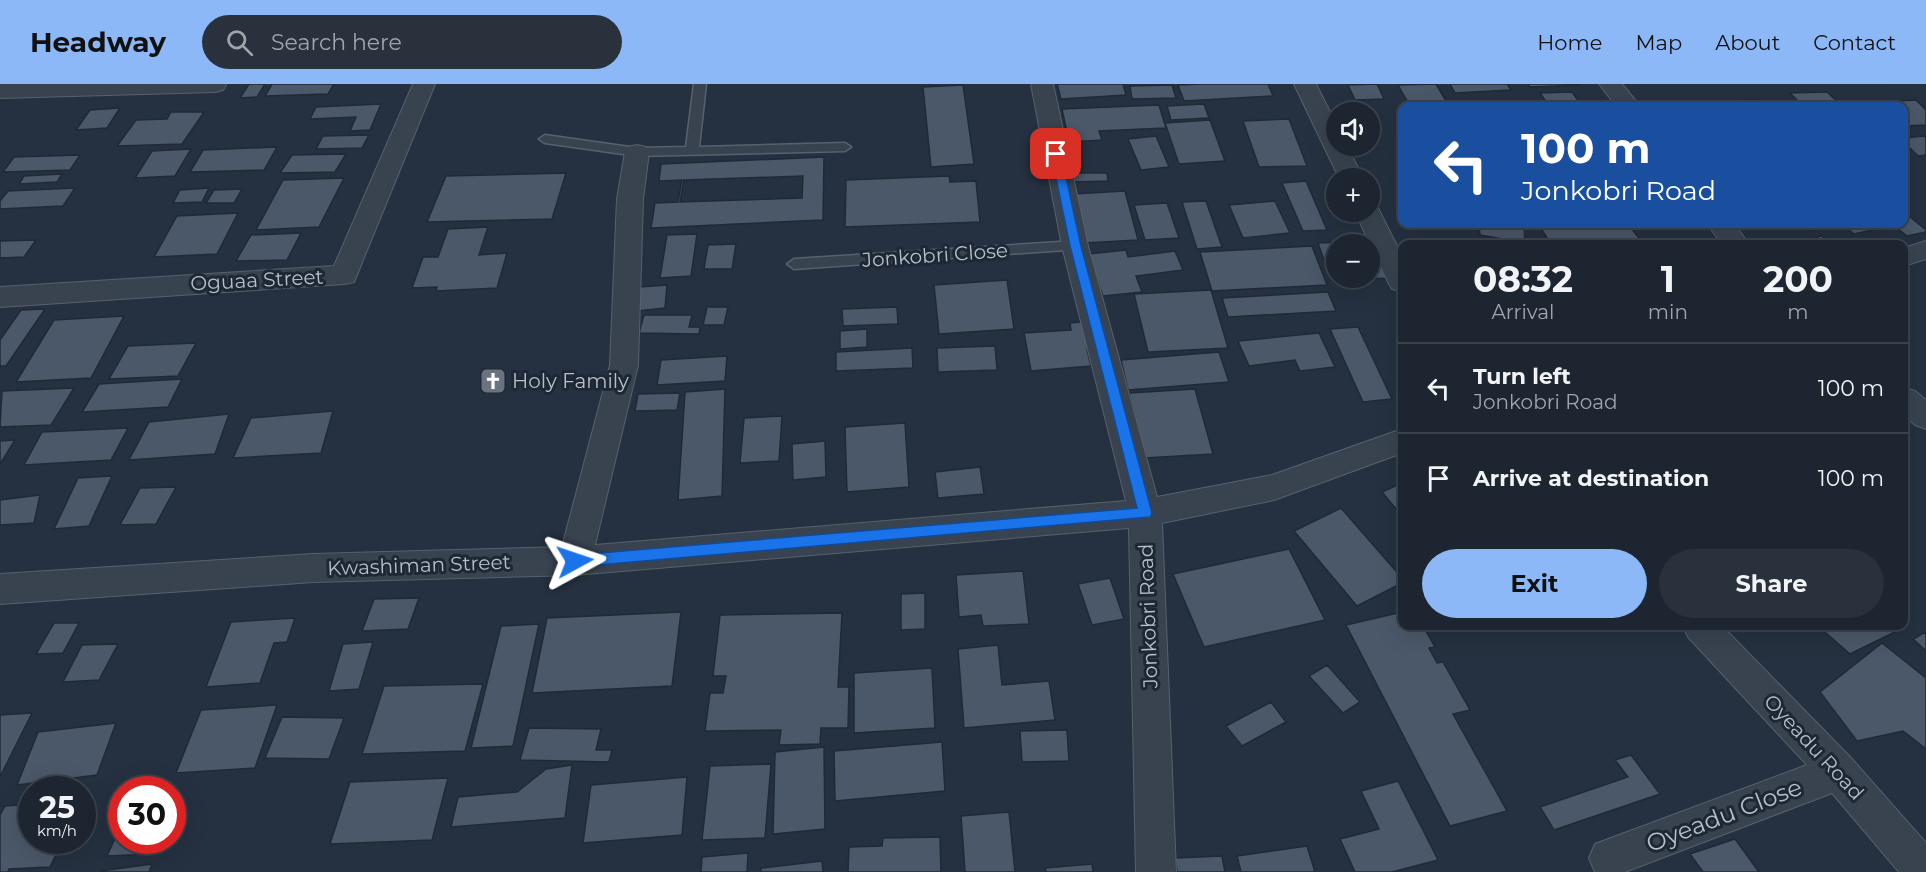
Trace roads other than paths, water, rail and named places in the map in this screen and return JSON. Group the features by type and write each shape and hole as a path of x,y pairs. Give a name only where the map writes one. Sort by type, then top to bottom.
{"street":[{"name":"Oguaa Street","path":"0,297 344,275 424,84"},
{"name":"Jonkobri Road","path":"1042,84 1075,246 1145,513 1155,872"},
{"path":"1305,84 1346,168"},
{"path":"1610,84 1625,102"},
{"path":"0,91 215,85"},
{"path":"575,561 624,365 630,199 637,152"},
{"path":"1373,222 1398,274"},
{"path":"1723,228 1734,240"},
{"path":"1908,257 1926,250"},
{"path":"1908,402 1926,417"},
{"name":"Kwashiman Street","path":"0,589 314,568 575,561 1145,513 1274,487 1398,442"},
{"name":"Oyeadu Road","path":"1704,630 1839,772 1925,872"},
{"name":"Oyeadu Close","path":"1609,858 1839,772"}],"lane":[{"path":"692,151 700,84"},
{"path":"544,139 637,152 845,147"},
{"name":"Jonkobri Close","path":"794,264 1075,246"}],"place":[{"name":"Holy Family","path":"493,381"}]}
